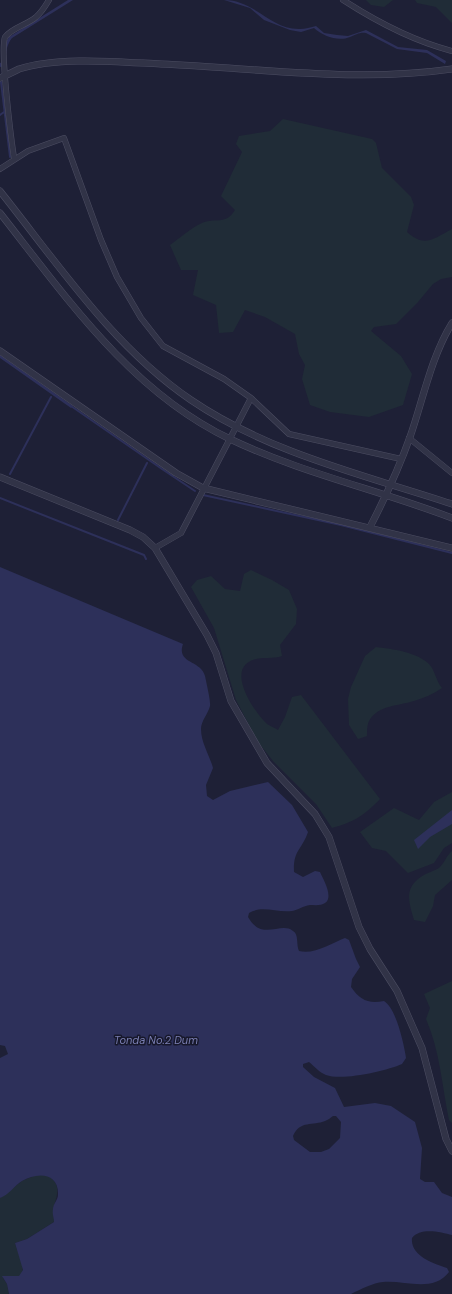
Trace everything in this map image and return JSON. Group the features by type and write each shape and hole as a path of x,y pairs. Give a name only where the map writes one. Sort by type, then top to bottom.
{"street":[{"path":"14,158 1,77 2,45 4,38 12,31 36,17 49,0"},
{"path":"344,0 401,33 431,45 452,51"},
{"path":"1,77 20,69 42,65 92,61 347,75 392,76 452,69"},
{"path":"0,169 14,158 28,151 64,138 101,240 117,277 155,338 168,350 224,379 251,398 289,434 401,459"},
{"path":"0,191 96,312 126,346 192,401 235,427 290,451 452,504"},
{"path":"0,213 76,308 124,363 176,406 229,439 282,462 452,518"},
{"path":"370,526 386,496 410,438 440,348 452,323"},
{"path":"0,351 176,473 203,488 370,526 452,548"},
{"path":"155,548 181,533 251,398"},
{"path":"410,438 452,473"},
{"path":"0,477 123,527 143,537 155,548 207,635 216,653 231,701 267,763 315,814 329,837 359,927 370,949 397,992 422,1048 446,1138 452,1151"}],"shaded area":[{"path":"366,0 393,0 384,7 371,5"},
{"path":"415,0 452,0 452,23 436,7 417,3"},
{"path":"283,119 372,139 376,143 382,168 411,197 414,205 407,232 413,237 424,241 434,239 452,229 452,277 441,279 433,284 418,302 396,324 374,327 371,331 401,356 412,374 403,405 369,417 330,412 310,405 302,379 305,365 299,354 295,334 265,317 245,310 233,332 219,333 216,305 193,295 198,270 181,270 170,245 202,223 207,221 224,220 231,215 235,210 221,196 242,152 236,144 239,136 270,131"},
{"path":"251,570 289,590 297,609 296,624 280,645 282,656 254,660 246,664 242,670 241,678 243,686 247,696 262,719 267,724 278,730 285,717 292,697 301,695 380,799 364,814 347,823 332,828 316,804 273,761 258,742 236,700 214,628 191,587 197,580 211,576 225,589 240,591 244,574"},
{"path":"376,647 404,652 424,660 431,666 442,688 421,699 389,707 378,712 369,721 367,726 367,736 358,739 349,725 348,699 351,687 365,656"},
{"path":"452,792 452,843 444,848 434,863 408,873 386,851 372,848 360,832 394,808 419,820 434,802"},
{"path":"452,851 452,880 435,895 433,906 425,922 414,920 409,899 410,889 422,876 439,868"},
{"path":"452,981 452,1123 449,1120 435,1044 426,1019 430,1008 424,994"},
{"path":"36,1175 47,1175 55,1182 57,1192 53,1210 54,1222 27,1239 15,1243 22,1264 23,1273 19,1276 3,1278 7,1284 9,1294 0,1294 0,1198 22,1181"}],"water":[{"path":"68,0 73,0 12,38 7,48 6,66 0,67 0,63 3,62 6,42 9,37"},
{"path":"224,0 235,1 245,5 280,25 290,28 302,29 316,26 324,33 348,36 366,30 398,47 427,50 446,61 445,64 427,53 397,49 366,33 359,33 341,39 326,36 314,28 301,32 290,30 264,20 250,8"},
{"path":"0,355 73,406 71,408 0,358"},
{"name":"Tonda No.2 Dum","path":"0,567 183,644 183,655 186,659 203,671 209,696 210,706 202,723 201,729 202,739 213,768 206,785 207,796 213,800 230,791 268,782 292,805 308,832 296,854 294,872 303,877 315,871 320,872 328,892 327,900 322,905 310,905 292,911 264,909 254,911 249,913 248,917 253,924 265,930 283,928 295,932 299,951 305,952 317,950 345,938 349,940 360,967 352,979 351,987 361,998 365,1000 373,1002 384,1001 396,1018 406,1058 402,1064 386,1070 342,1077 326,1075 309,1062 303,1064 303,1067 314,1077 335,1088 344,1107 375,1103 391,1106 415,1122 422,1148 420,1179 425,1182 434,1182 442,1193 452,1197 452,1235 431,1231 420,1232 412,1238 412,1244 415,1250 424,1258 447,1268 449,1272 435,1282 427,1284 383,1282 363,1288 351,1294 9,1294 7,1284 2,1276 19,1276 23,1270 15,1243 27,1239 54,1222 53,1207 58,1195 55,1182 51,1178 40,1175 22,1181 6,1195 0,1198 0,1058 8,1054 5,1046 0,1045","holes":["333,1116 336,1116 341,1122 340,1138 329,1149 321,1152 310,1152 294,1140 293,1136 299,1128 307,1124 325,1121"]},
{"path":"452,810 452,824 430,837 418,849 414,840"}],"waterway":[{"path":"1,82 10,157"},
{"path":"0,115 4,112"},
{"path":"10,474 51,397"},
{"path":"71,406 195,491"},
{"path":"118,520 147,463"},
{"path":"203,495 341,525 452,553"},
{"path":"0,498 144,555 146,559"}]}
